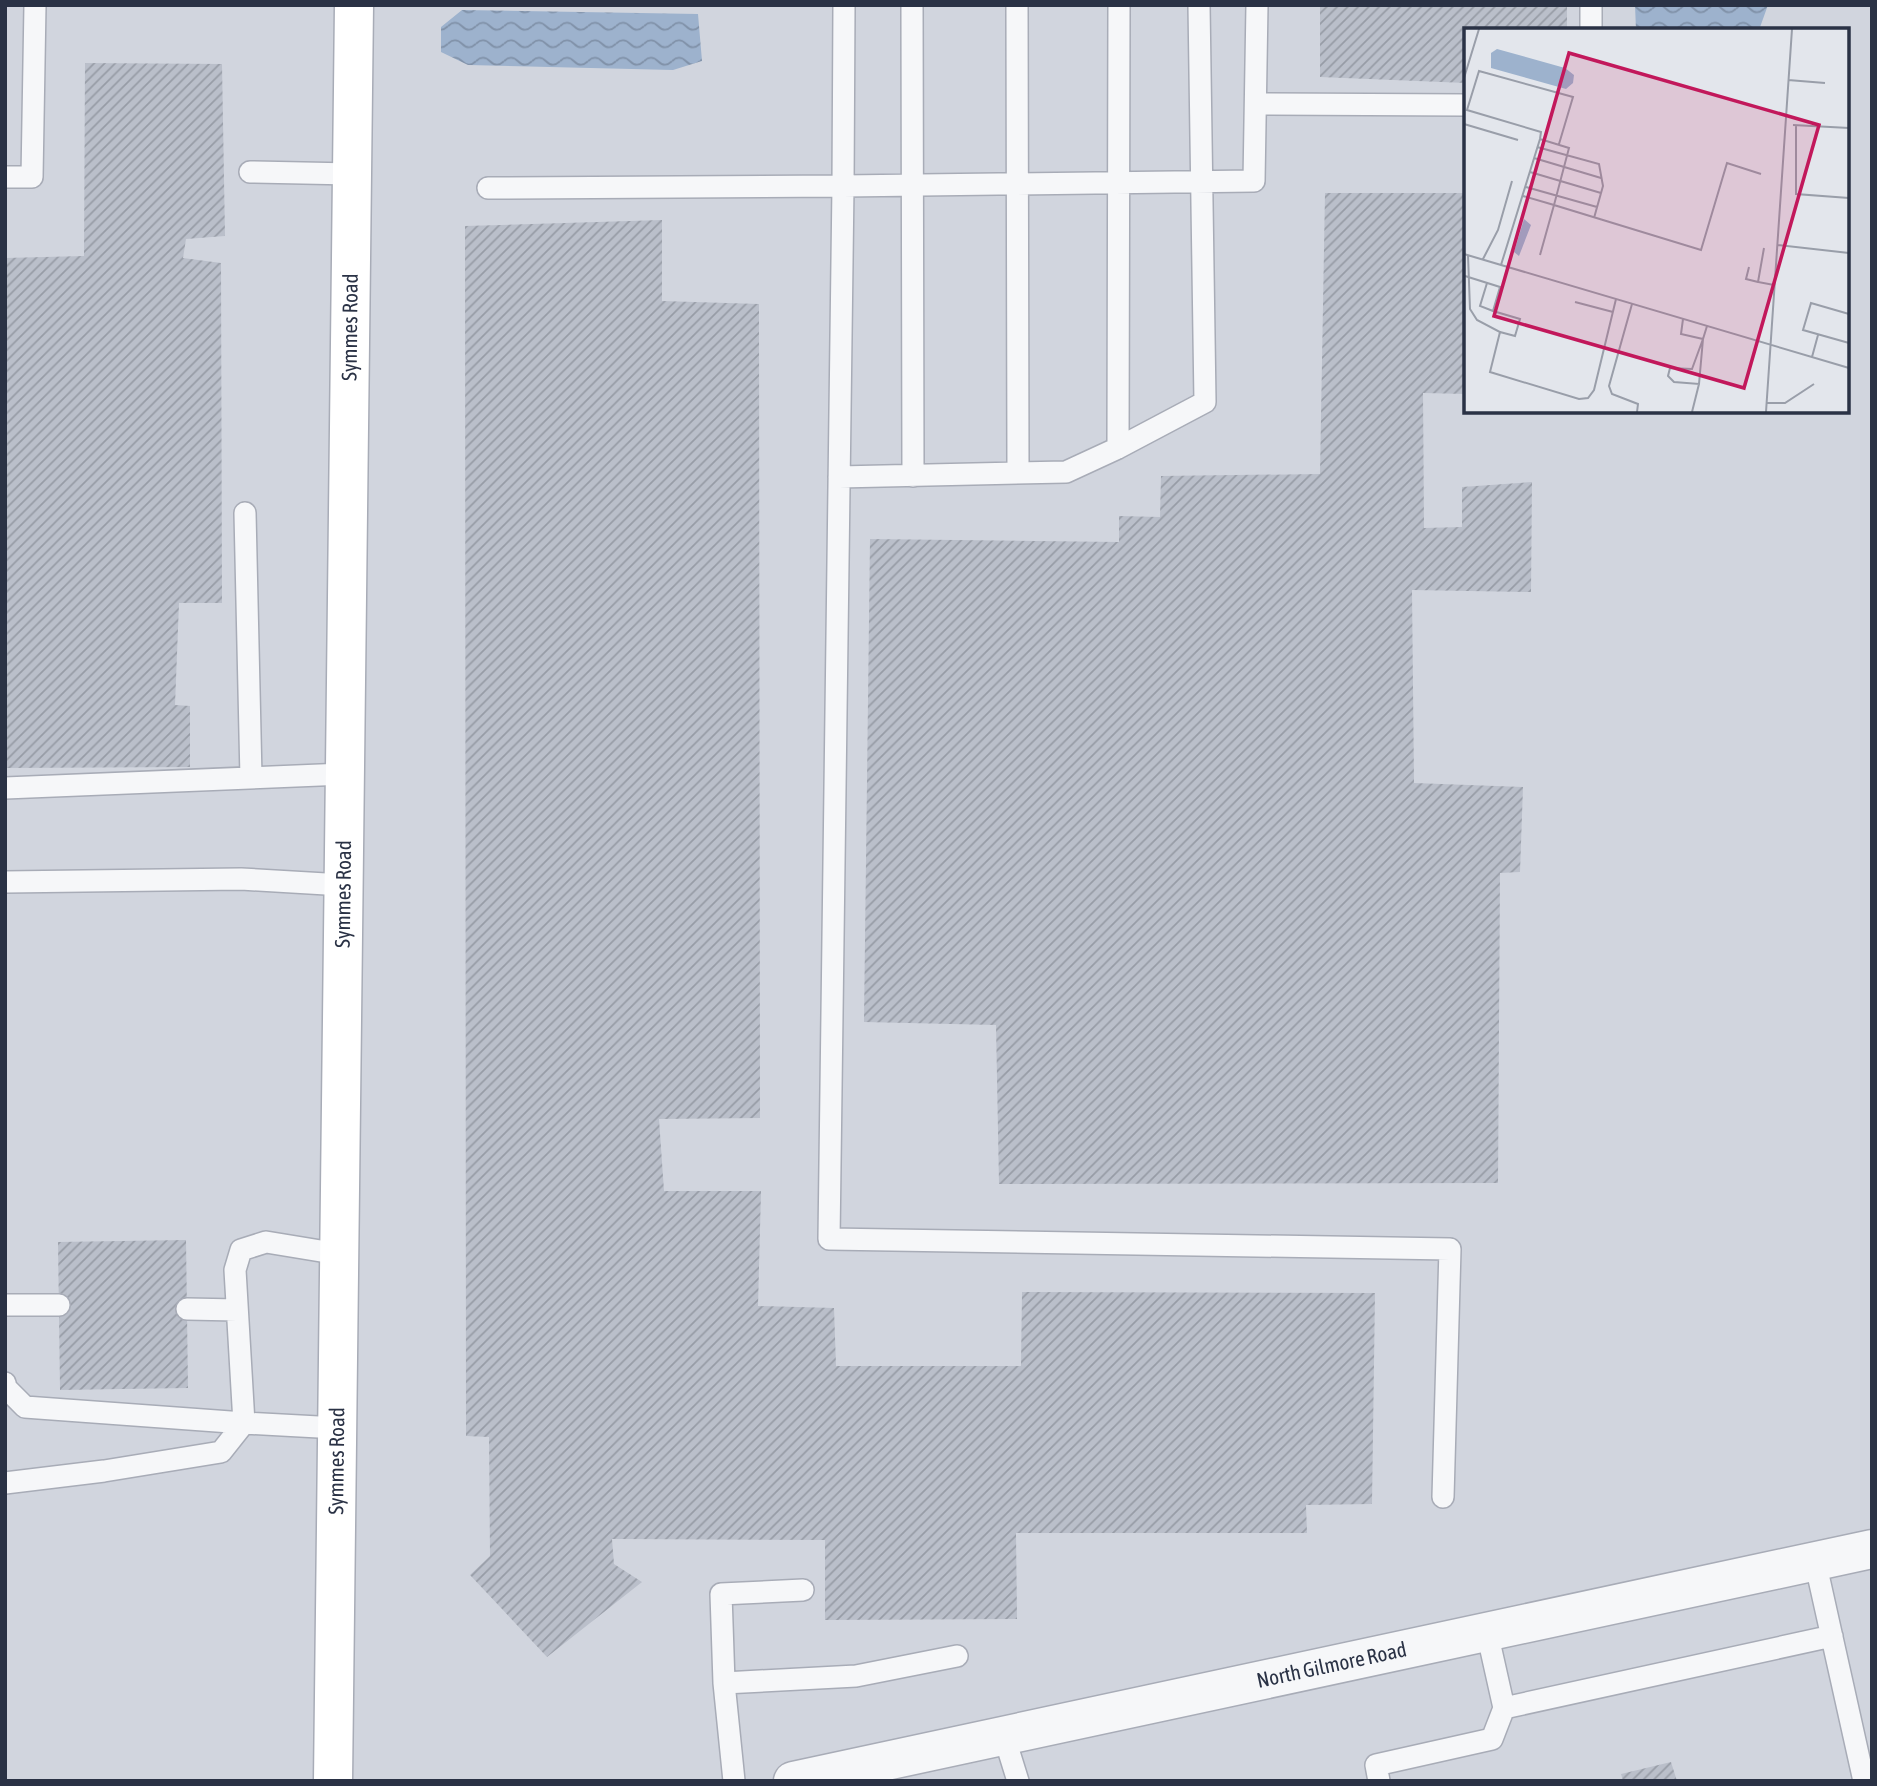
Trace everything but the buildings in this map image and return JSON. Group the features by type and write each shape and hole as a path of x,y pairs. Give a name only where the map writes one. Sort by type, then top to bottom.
{"main road":[{"name":"Symmes Road","path":"333,1781 354,5"}],"street":[{"name":"North Gilmore Road","path":"793,1781 1872,1549"}],"lane":[{"path":"5,177 32,177 35,5"},
{"path":"844,5 829,1239 1450,1249 1443,1497"},
{"path":"912,5 913,476"},
{"path":"1017,5 1018,473"},
{"path":"1118,448 1119,5"},
{"path":"839,477 1066,472 1205,402 1199,5"},
{"path":"488,188 1254,181 1257,5"},
{"path":"1591,5 1591,28"},
{"path":"1256,104 1464,105"},
{"path":"250,172 352,174"},
{"path":"245,513 251,778"},
{"path":"5,788 344,774"},
{"path":"5,883 241,879 343,885"},
{"path":"5,1483 104,1471 221,1452 244,1423 235,1270 241,1250 266,1242 339,1254"},
{"path":"5,1305 59,1305"},
{"path":"187,1309 237,1310"},
{"path":"5,1384 25,1408 337,1428"},
{"path":"1815,1562 1864,1781"},
{"path":"734,1781 724,1683 721,1594 803,1590"},
{"path":"1379,1781 1376,1765 1492,1739 1504,1708 1487,1632"},
{"path":"1504,1708 1832,1636"},
{"path":"724,1683 856,1676 957,1656"},
{"path":"1003,1736 1018,1781"}],"shaded area":[{"path":"5,5 1872,5 1872,1781 5,1781"}],"water":[{"path":"1635,5 1768,5 1760,28 1636,28"},
{"path":"462,10 698,14 702,61 673,70 468,65 441,52 441,27"}]}
